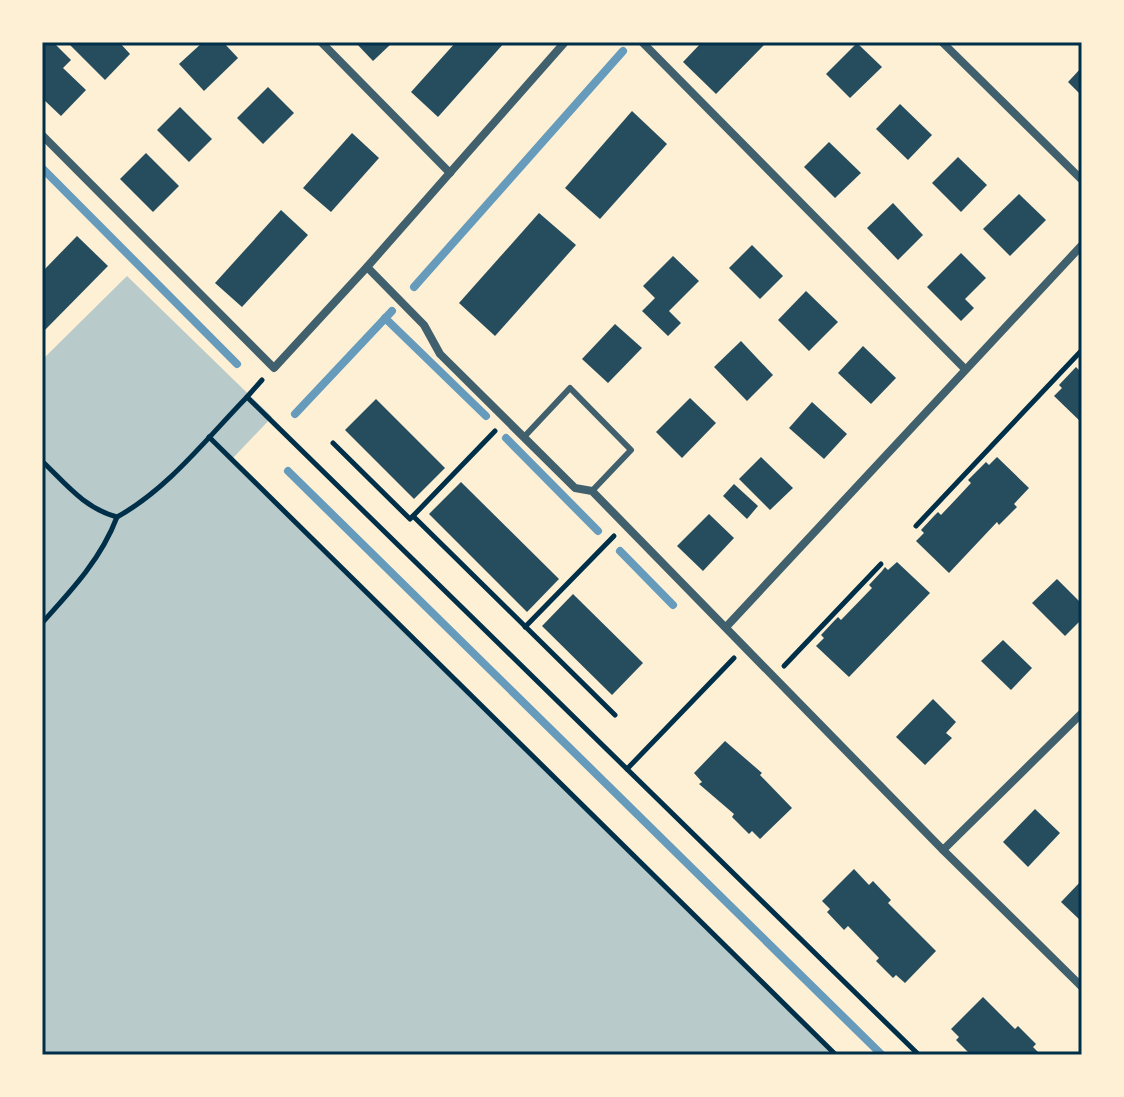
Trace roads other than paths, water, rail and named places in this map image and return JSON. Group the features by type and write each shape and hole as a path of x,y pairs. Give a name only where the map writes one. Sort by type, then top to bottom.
{"street":[{"path":"321,42 450,173"},
{"path":"42,135 274,368 565,42"},
{"path":"642,42 965,369"},
{"path":"942,42 1082,180"},
{"path":"727,626 1082,245"},
{"path":"367,267 424,325 440,354 575,488 592,491 943,850 1082,987"},
{"path":"943,850 1082,713"}],"lane":[{"path":"524,437 570,388 631,450 592,491"}],"waterway":[{"path":"414,287 623,51"},
{"path":"42,168 237,364"},
{"path":"295,414 392,311"},
{"path":"385,318 486,416"},
{"path":"506,438 598,531"},
{"path":"288,471 882,1055"},
{"path":"620,551 673,605"}]}
